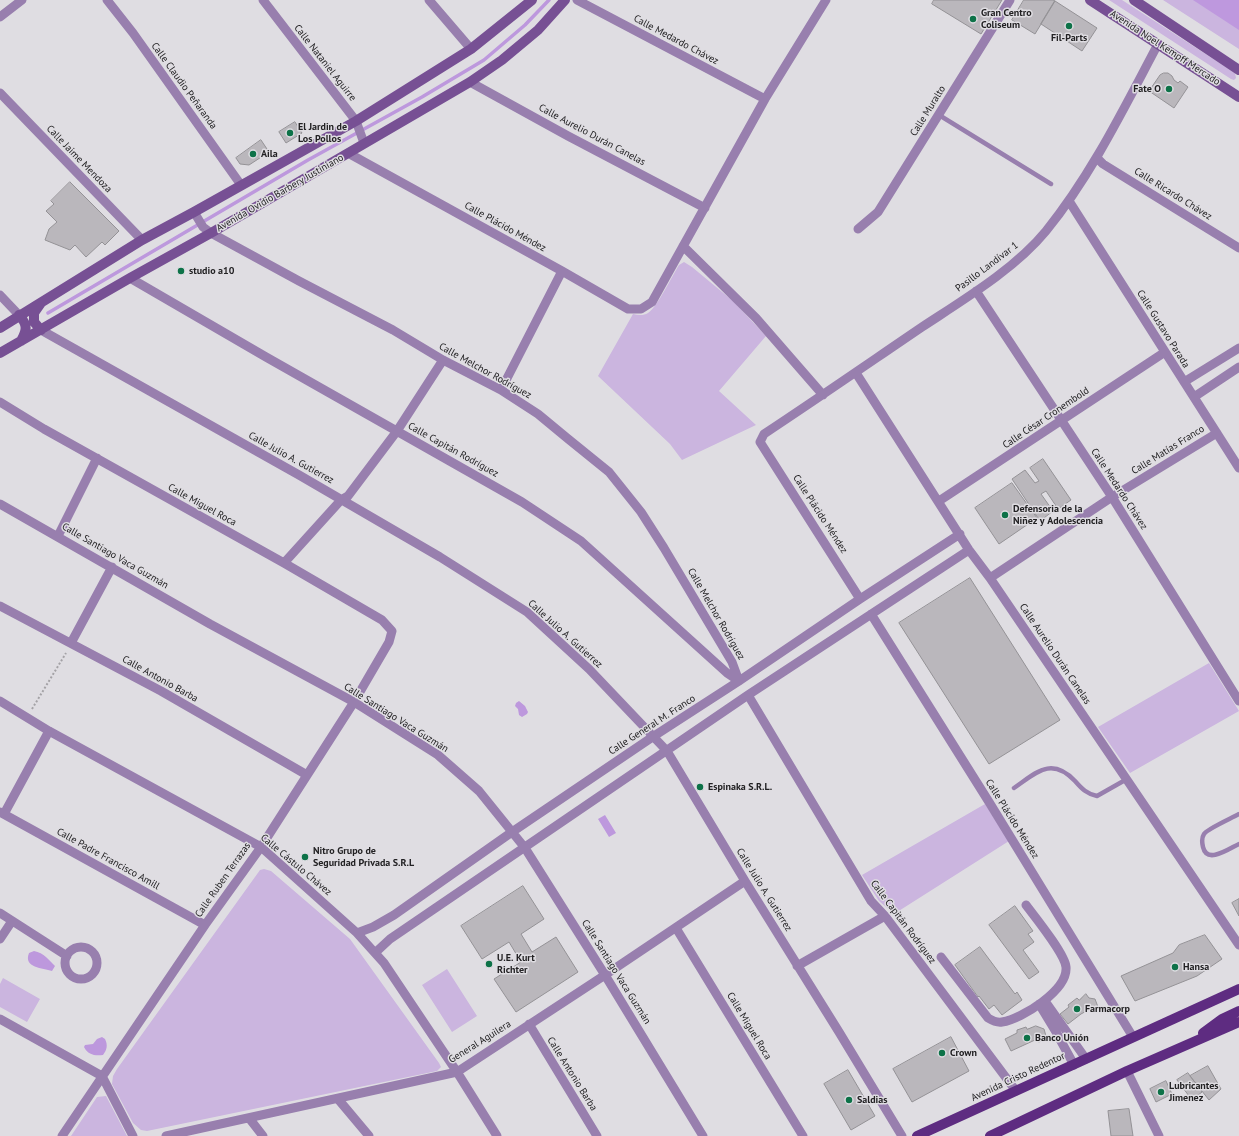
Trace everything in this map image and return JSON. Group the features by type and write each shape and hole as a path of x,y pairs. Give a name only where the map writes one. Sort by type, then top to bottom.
{"main road":[{"name":"Avenida Cristo Redentor","path":"917,1136 1239,989"},
{"path":"1188,1044 1222,1019 1239,1011"},
{"path":"990,1136 1005,1133 1127,1071 1239,1022"}],"street":[{"path":"0,17 22,0"},
{"name":"Calle Claudio Peñaranda","path":"107,0 133,33 241,185"},
{"name":"Calle Nataniel Aguirre","path":"263,0 360,132"},
{"path":"429,0 471,49"},
{"name":"Avenida Ovidio Barbery Justiniano","path":"0,353 130,278 207,230 348,153 360,132 471,49 532,0"},
{"name":"Avenida Ovidio Barbery Justiniano","path":"0,328 142,240 196,215 241,185 470,82 502,60 538,30 565,0"},
{"name":"Calle Medardo Chávez","path":"577,0 765,99"},
{"path":"823,395 756,318 683,246 765,99 826,0"},
{"name":"Calle Muralto","path":"858,229 878,212 1010,0"},
{"name":"Avenida Noel Kempff Mercado","path":"1090,0 1238,94"},
{"path":"1134,0 1239,70"},
{"name":"Pasillo Landívar 1","path":"760,442 764,434 976,291 1022,257 1046,231 1097,158 1158,44"},
{"name":"Calle Aurelio Durán Canelas","path":"470,82 568,136 705,208"},
{"name":"Calle Jaime Mendoza","path":"0,93 142,240"},
{"name":"Calle Plácido Méndez","path":"348,153 628,309 641,309 652,302 683,246"},
{"name":"Calle Ricardo Chávez","path":"1097,158 1103,164 1239,248"},
{"name":"Calle Gustavo Parada","path":"1068,201 1239,468"},
{"name":"Calle Melchor Rodríguez","path":"196,215 207,230 299,281 393,330 443,360 501,390 538,414 609,472 641,512 664,548 732,662 739,681"},
{"path":"501,390 562,271"},
{"name":"Calle Capitán Rodríguez","path":"130,278 397,432 522,502 581,542 727,673 739,681"},
{"name":"Calle Medardo Chávez","path":"976,291 1112,497 1238,696"},
{"path":"0,295 25,322 26,332 21,341"},
{"path":"41,330 34,322 34,313 42,301"},
{"name":"Calle Julio A. Gutierrez","path":"41,330 440,556 527,612 589,669 667,751 902,1136"},
{"path":"1184,382 1239,348"},
{"name":"Calle César Cronembold","path":"939,501 1165,352"},
{"path":"284,563 341,500 348,496 397,432 443,360"},
{"path":"1194,397 1239,367"},
{"name":"Calle Aurelio Durán Canelas","path":"856,373 969,550 990,578 1239,945"},
{"name":"Calle Miguel Roca","path":"0,402 44,429 284,563 382,620 392,631"},
{"name":"Calle Matías Franco","path":"990,578 1112,497 1217,433"},
{"name":"Calle Plácido Méndez","path":"760,442 860,599"},
{"path":"58,536 97,458"},
{"name":"Calle Santiago Vaca Guzmán","path":"0,504 217,628 354,702 438,755 479,791 525,848 605,975 703,1136"},
{"name":"Calle General M. Franco","path":"376,952 390,939 748,695 871,614 922,570 960,534"},
{"name":"Calle General M. Franco","path":"357,933 373,927 394,915 512,832 860,599 969,550"},
{"path":"71,643 112,568"},
{"name":"Calle Antonio Barba","path":"0,606 161,691 307,775"},
{"name":"Calle Plácido Méndez","path":"871,614 989,802 1133,1037"},
{"name":"Calle Ruben Terrazas","path":"62,1136 205,925 261,847 354,702 389,642 392,631"},
{"name":"Calle Capitán Rodríguez","path":"748,695 871,901 885,916 1016,1091"},
{"name":"Calle Cástulo Chávez","path":"0,701 49,731 261,847 357,933 376,952 457,1072 497,1136"},
{"path":"2,813 49,731"},
{"name":"Calle Padre Francisco Amill","path":"2,813 205,925"},
{"name":"General Aguilera","path":"166,1136 457,1072 745,881"},
{"path":"941,957 988,1018 994,1022 1002,1023 1042,1002 1056,991 1064,976 1066,968 1065,961 1026,905"},
{"path":"0,913 67,956"},
{"path":"797,966 885,916"},
{"path":"0,939 12,921"},
{"name":"Calle Miguel Roca","path":"676,928 803,1136"},
{"path":"1042,1002 1086,1059"},
{"path":"1042,1002 1056,1032 1074,1064"},
{"path":"0,1019 102,1076 133,1136"},
{"name":"Calle Antonio Barba","path":"529,1024 598,1136"},
{"path":"1127,1071 1159,1136"},
{"path":"338,1098 369,1136"},
{"path":"249,1118 263,1136"}],"lane":[{"path":"938,115 1051,184"},
{"path":"1014,788 1038,772 1049,768 1056,768 1068,774 1084,791 1097,796 1127,779"},
{"path":"1239,814 1208,830 1202,839 1202,847 1206,853 1215,856 1239,844"}],"path":[{"path":"28,717 71,643"}],"shaded area":[{"path":"1109,0 1122,0 1235,73 1236,78 1234,80 1231,79"},
{"path":"1163,0 1239,0 1239,49"},
{"path":"1193,0 1239,0 1239,30"},
{"path":"684,262 733,301 766,336 719,391 756,425 682,460 670,444 598,376 633,314 644,315 652,309 679,265"},
{"path":"1209,663 1239,711 1130,773 1098,727"},
{"path":"519,701 525,706 528,712 522,717 519,715 518,709 515,706"},
{"path":"985,804 1009,841 894,914 879,901 862,875"},
{"path":"605,815 616,833 609,837 598,819"},
{"path":"264,869 271,871 350,939 441,1067 437,1071 147,1131 141,1130 133,1123 112,1084 113,1076 260,870"},
{"path":"34,951 43,955 55,966 52,971 39,968 29,962 29,953"},
{"path":"447,969 477,1016 452,1032 422,985"},
{"path":"3,978 40,999 27,1022 0,1007 0,984"},
{"path":"102,1037 105,1039 107,1045 103,1055 92,1054 86,1050 84,1047 85,1045 93,1044 97,1039"},
{"path":"106,1096 127,1136 71,1136 97,1097"}],"building":[{"name":"Gran Centro Coliseum","path":"934,0 1002,0 981,34 932,4"},
{"path":"1024,0 1055,1 1035,34 1012,20"},
{"name":"Fil-Parts","path":"1055,1 1097,28 1082,51 1041,24"},
{"name":"Fate O","path":"1168,73 1178,83 1180,81 1188,87 1174,108 1149,91 1160,75"},
{"path":"295,122 302,133 286,143 279,132"},
{"path":"261,140 269,152 249,165 240,164 236,158"},
{"path":"70,182 119,231 105,245 102,242 86,257 75,245 70,250 45,240 49,229 57,222 46,211 54,204 51,201"},
{"path":"1043,459 1071,500 1058,509 1046,491 1041,494 1053,511 1040,521 1012,479 1025,470 1035,483 1039,481 1030,468"},
{"path":"1012,483 1037,518 999,544 975,508"},
{"path":"970,578 1060,720 989,764 899,623"},
{"path":"523,886 544,919 521,934 532,952 556,937 578,972 516,1012 494,979 521,962 509,942 482,959 461,926"},
{"path":"1239,899 1239,916 1232,903"},
{"path":"1015,906 1033,931 1028,934 1034,942 1023,950 1039,972 1029,979 989,925"},
{"name":"Hansa","path":"1205,935 1222,959 1197,976 1135,1001 1121,976 1173,953 1179,945"},
{"path":"980,947 1015,994 1017,992 1022,1000 1002,1015 994,1005 989,1009 979,996 978,997 955,965"},
{"name":"Farmacorp","path":"1086,994 1089,998 1095,999 1098,1007 1096,1010 1092,1011 1090,1009 1081,1014 1068,1024 1060,1014 1077,998 1079,1000"},
{"name":"Banco Unión","path":"1036,1026 1044,1029 1046,1036 1043,1040 1039,1042 1035,1040 1011,1051 1005,1039 1017,1033 1017,1030"},
{"path":"951,1037 969,1071 912,1102 893,1069"},
{"path":"1208,1066 1221,1089 1209,1100 1190,1076"},
{"name":"Saldias","path":"848,1070 875,1116 851,1130 824,1084"},
{"path":"1188,1073 1202,1092 1192,1100 1177,1080"},
{"name":"Lubricantes Jimenez","path":"1166,1081 1172,1094 1156,1102 1150,1089"},
{"path":"1129,1109 1133,1136 1111,1136 1108,1111"}],"waterway":[{"path":"48,313 308,160 422,97 484,60 525,25 549,0"}],"place":[{"name":"Gran Centro Coliseum","path":"973,19"},
{"name":"Fil-Parts","path":"1069,26"},
{"name":"Fate O","path":"1169,89"},
{"name":"El Jardin de Los Pollos","path":"290,133"},
{"name":"Aila","path":"253,154"},
{"name":"studio a10","path":"181,271"},
{"name":"Defensoria de la Niñez y Adolescencia","path":"1005,515"},
{"name":"Espinaka S.R.L.","path":"700,787"},
{"name":"Nitro Grupo de Seguridad Privada S.R.L","path":"305,857"},
{"name":"U.E. Kurt Richter","path":"489,964"},
{"name":"Hansa","path":"1175,967"},
{"name":"Farmacorp","path":"1077,1009"},
{"name":"Banco Unión","path":"1027,1038"},
{"name":"Crown","path":"942,1053"},
{"name":"Lubricantes Jimenez","path":"1161,1092"},
{"name":"Saldias","path":"849,1100"}]}
